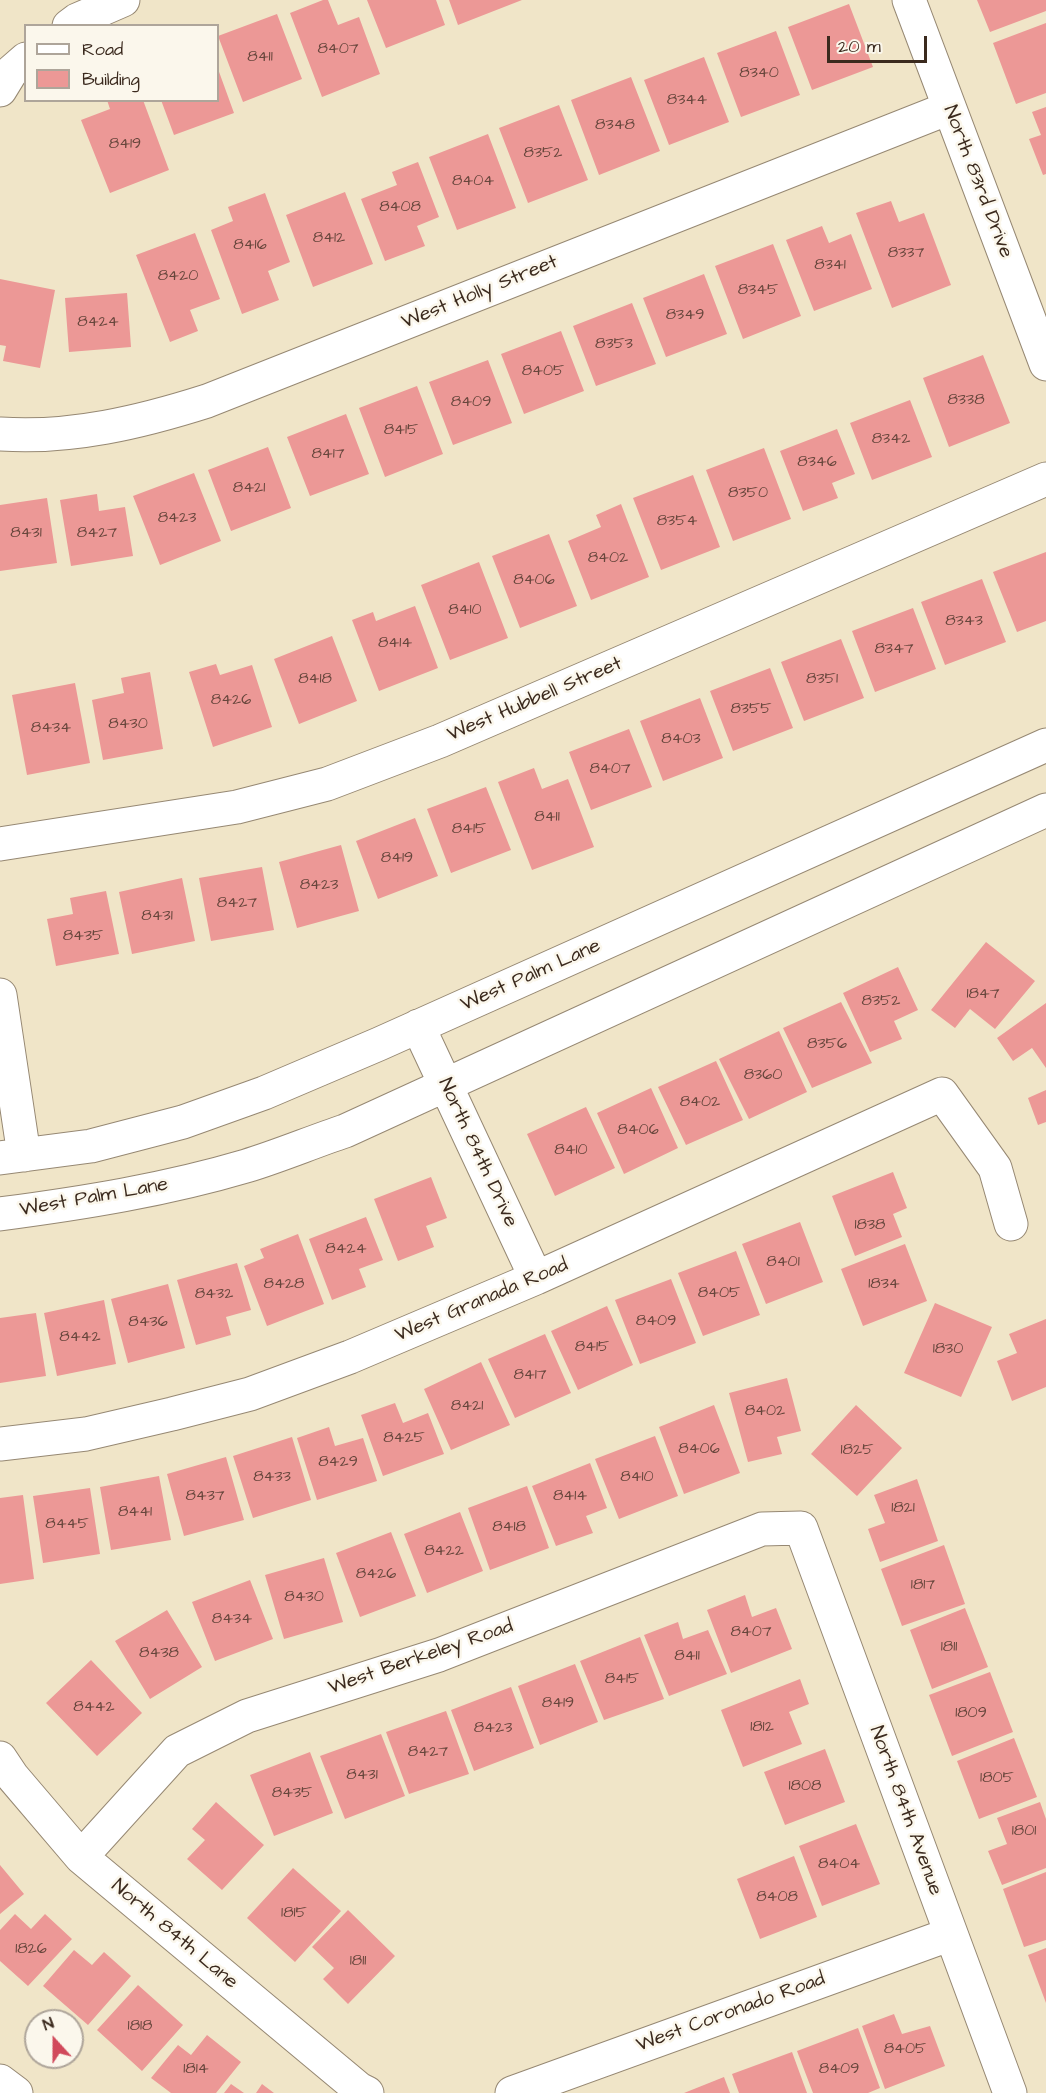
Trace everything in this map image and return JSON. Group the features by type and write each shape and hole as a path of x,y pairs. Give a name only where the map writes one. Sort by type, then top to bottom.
{"street":[{"path":"72,24 123,0"},
{"name":"North 83rd Drive","path":"909,0 1046,364"},
{"name":"West Holly Street","path":"0,434 53,434 102,428 156,418 207,401 949,108"},
{"name":"West Hubbell Street","path":"0,844 237,807 327,784 440,741 1046,479"},
{"name":"West Palm Lane","path":"12,1156 91,1146 183,1122 264,1093 1046,745"},
{"name":"West Palm Lane","path":"0,1214 94,1201 170,1185 247,1166 345,1131 1046,810"},
{"path":"0,995 12,1156"},
{"name":"North 84th Drive","path":"418,1026 536,1278"},
{"name":"West Granada Road","path":"0,1444 86,1434 250,1394 350,1357 536,1278 942,1094 995,1168 1011,1224"},
{"name":"West Berkeley Road","path":"81,1857 177,1751 247,1716 439,1655 762,1529 801,1528"},
{"name":"North 84th Avenue","path":"801,1528 1010,2093"},
{"name":"North 84th Lane","path":"0,1758 12,1776 81,1857 359,2089 367,2093"},
{"name":"West Coronado Road","path":"512,2093 951,1934"},
{"path":"0,2081 16,2093"}],"building":[{"path":"328,0 338,25 359,17 380,74 322,97 290,13"},
{"path":"367,0 436,0 445,25 386,48"},
{"path":"449,0 522,0 458,25"},
{"path":"977,0 1046,0 1046,11 990,32"},
{"path":"849,4 873,67 812,90 788,27"},
{"path":"277,14 302,79 243,102 219,36"},
{"path":"1046,23 1046,93 1016,104 993,43"},
{"path":"776,31 800,95 741,117 717,53"},
{"path":"704,57 729,122 669,145 644,80"},
{"path":"219,72 234,113 174,135 162,102 219,102"},
{"path":"631,77 660,151 599,175 571,100"},
{"path":"108,102 144,102 169,170 110,193 81,120 110,109"},
{"path":"559,105 588,180 528,203 499,128"},
{"path":"1046,107 1046,174 1043,175 1029,139 1041,135 1032,112"},
{"path":"488,134 516,208 457,230 429,157"},
{"path":"418,162 439,217 417,226 425,246 385,261 361,199 397,185 392,172"},
{"path":"345,192 373,264 313,287 286,215"},
{"path":"265,193 290,262 268,271 279,300 242,314 211,230 233,221 228,207"},
{"path":"891,201 899,222 924,213 951,285 892,308 856,213"},
{"path":"822,226 829,243 851,234 872,289 814,311 786,240"},
{"path":"195,233 220,299 190,310 198,331 170,342 136,255"},
{"path":"773,244 801,316 743,339 715,266"},
{"path":"704,274 727,334 666,357 643,298"},
{"path":"0,279 55,290 40,368 3,361 6,346 0,345"},
{"path":"127,293 131,347 69,352 65,298"},
{"path":"632,303 656,364 596,386 573,326"},
{"path":"561,331 584,391 524,414 501,354"},
{"path":"983,355 1010,423 949,447 923,378"},
{"path":"488,360 512,423 453,445 429,382"},
{"path":"417,386 443,454 385,477 359,408"},
{"path":"910,400 932,457 872,480 850,423"},
{"path":"346,414 369,474 310,496 287,437"},
{"path":"837,429 855,474 832,483 838,498 803,511 780,451"},
{"path":"268,447 291,508 231,531 208,470"},
{"path":"764,448 791,519 733,541 706,470"},
{"path":"194,473 221,541 160,565 133,496"},
{"path":"693,475 720,547 661,570 633,498"},
{"path":"97,494 99,511 125,507 133,556 71,566 60,500"},
{"path":"47,498 57,563 0,571 0,505"},
{"path":"621,504 649,577 591,600 568,541 601,527 596,515"},
{"path":"549,534 577,606 520,628 492,556"},
{"path":"1046,552 1046,621 1017,632 993,572"},
{"path":"479,562 508,638 450,660 421,585"},
{"path":"982,579 1006,642 945,665 921,602"},
{"path":"415,606 438,668 379,691 352,620 373,612 376,621"},
{"path":"913,608 936,669 875,692 852,631"},
{"path":"332,636 357,701 299,724 274,659"},
{"path":"841,639 864,698 804,721 781,662"},
{"path":"216,664 220,675 252,665 272,727 213,747 189,672"},
{"path":"770,668 793,728 733,751 710,691"},
{"path":"150,672 163,749 103,760 92,700 124,693 121,678"},
{"path":"75,683 90,763 27,775 12,695"},
{"path":"700,698 723,758 663,781 640,721"},
{"path":"629,729 652,787 591,810 569,752"},
{"path":"534,768 542,789 568,779 594,847 532,870 498,782"},
{"path":"486,787 511,850 451,873 427,809"},
{"path":"415,818 438,876 378,899 356,841"},
{"path":"341,845 359,911 297,928 279,862"},
{"path":"262,867 274,930 211,941 199,878"},
{"path":"182,878 195,941 132,954 119,892"},
{"path":"106,891 119,954 56,966 47,919 73,914 70,898"},
{"path":"986,942 1035,981 995,1029 970,1009 955,1028 931,1010"},
{"path":"898,967 918,1010 894,1021 902,1039 870,1052 843,993"},
{"path":"841,1002 872,1063 812,1088 783,1028"},
{"path":"1046,1003 1046,1068 1032,1048 1013,1061 997,1038"},
{"path":"779,1031 807,1092 749,1119 719,1059"},
{"path":"716,1061 743,1120 686,1145 658,1087"},
{"path":"651,1088 678,1148 624,1174 597,1113"},
{"path":"1046,1090 1046,1122 1038,1125 1028,1098"},
{"path":"586,1107 615,1168 555,1196 527,1134"},
{"path":"893,1172 907,1208 893,1214 902,1237 855,1256 832,1196"},
{"path":"431,1177 447,1218 426,1226 434,1247 398,1261 374,1199"},
{"path":"366,1217 383,1260 359,1269 366,1287 332,1300 309,1239"},
{"path":"800,1222 823,1282 766,1304 742,1244"},
{"path":"298,1234 324,1304 267,1326 244,1266 264,1258 260,1249"},
{"path":"905,1244 927,1301 863,1326 841,1269"},
{"path":"736,1251 760,1315 703,1336 678,1273"},
{"path":"237,1263 251,1310 226,1317 231,1335 196,1345 177,1280"},
{"path":"671,1279 696,1343 640,1364 615,1300"},
{"path":"168,1284 185,1348 128,1363 111,1299"},
{"path":"104,1300 116,1364 57,1376 44,1313"},
{"path":"935,1303 992,1327 961,1397 904,1373"},
{"path":"607,1306 633,1365 578,1390 551,1331"},
{"path":"36,1313 46,1376 0,1383 0,1318"},
{"path":"1046,1319 1046,1387 1012,1401 997,1361 1017,1353 1009,1334"},
{"path":"545,1334 571,1393 515,1418 488,1359"},
{"path":"481,1362 510,1425 451,1450 424,1389"},
{"path":"787,1378 801,1431 777,1437 782,1454 748,1462 729,1393"},
{"path":"395,1403 403,1423 428,1413 444,1454 383,1476 361,1415"},
{"path":"714,1405 740,1473 684,1494 659,1427"},
{"path":"856,1405 902,1448 857,1496 811,1454"},
{"path":"329,1427 335,1446 363,1438 377,1481 317,1500 297,1438"},
{"path":"655,1436 678,1496 619,1519 595,1459"},
{"path":"292,1437 311,1500 253,1518 233,1456"},
{"path":"226,1457 244,1520 184,1536 167,1474"},
{"path":"590,1463 607,1508 586,1516 593,1533 556,1546 532,1486"},
{"path":"159,1476 171,1540 111,1550 100,1487"},
{"path":"917,1479 938,1541 880,1562 868,1529 885,1523 874,1495"},
{"path":"527,1486 549,1548 490,1570 468,1508"},
{"path":"90,1488 100,1554 43,1563 33,1496"},
{"path":"23,1495 34,1579 0,1584 0,1498"},
{"path":"460,1512 483,1571 427,1593 404,1534"},
{"path":"391,1532 416,1596 360,1617 336,1553"},
{"path":"944,1545 965,1604 902,1626 881,1569"},
{"path":"324,1558 343,1622 284,1639 265,1575"},
{"path":"250,1580 273,1639 215,1661 192,1602"},
{"path":"745,1595 752,1617 776,1608 792,1649 731,1673 707,1610"},
{"path":"965,1608 988,1667 932,1689 910,1630"},
{"path":"167,1610 202,1667 150,1699 115,1641"},
{"path":"678,1622 683,1639 708,1630 727,1674 669,1696 644,1635"},
{"path":"640,1637 664,1699 604,1720 580,1661"},
{"path":"91,1660 142,1713 97,1756 46,1703"},
{"path":"575,1664 598,1722 540,1745 518,1686"},
{"path":"990,1672 1013,1732 952,1756 929,1695"},
{"path":"800,1679 809,1704 789,1712 802,1744 743,1767 721,1710"},
{"path":"511,1687 534,1748 474,1771 451,1710"},
{"path":"446,1711 469,1774 409,1794 386,1732"},
{"path":"381,1734 405,1796 345,1819 320,1756"},
{"path":"1014,1738 1037,1797 979,1819 957,1761"},
{"path":"825,1749 845,1802 785,1825 764,1772"},
{"path":"310,1752 333,1813 274,1836 250,1775"},
{"path":"216,1802 264,1845 222,1890 187,1859 205,1840 192,1829"},
{"path":"1040,1802 1046,1819 1046,1868 1002,1885 988,1851 1007,1844 997,1818"},
{"path":"856,1824 880,1884 822,1906 799,1846"},
{"path":"794,1856 817,1917 760,1939 737,1879"},
{"path":"0,1865 24,1894 0,1914"},
{"path":"293,1868 341,1911 295,1962 247,1918"},
{"path":"1046,1872 1046,1940 1024,1947 1003,1889"},
{"path":"348,1910 395,1956 348,2004 323,1979 334,1968 312,1947"},
{"path":"15,1914 31,1929 45,1914 72,1939 28,1986 0,1961 0,1930"},
{"path":"1046,1948 1046,2003 1028,1955"},
{"path":"74,1950 92,1965 104,1952 131,1976 88,2025 84,2022 84,2009 70,2009 43,1986"},
{"path":"138,1985 183,2025 142,2071 97,2030"},
{"path":"894,2014 902,2034 930,2026 945,2066 885,2089 862,2026"},
{"path":"858,2028 880,2088 868,2093 813,2093 797,2051"},
{"path":"207,2035 241,2062 216,2093 171,2093 151,2078 178,2045 191,2055"},
{"path":"792,2052 807,2093 739,2093 732,2074"},
{"path":"724,2077 730,2093 684,2093"},
{"path":"231,2084 244,2093 224,2093"},
{"path":"262,2084 274,2093 256,2093"}]}
